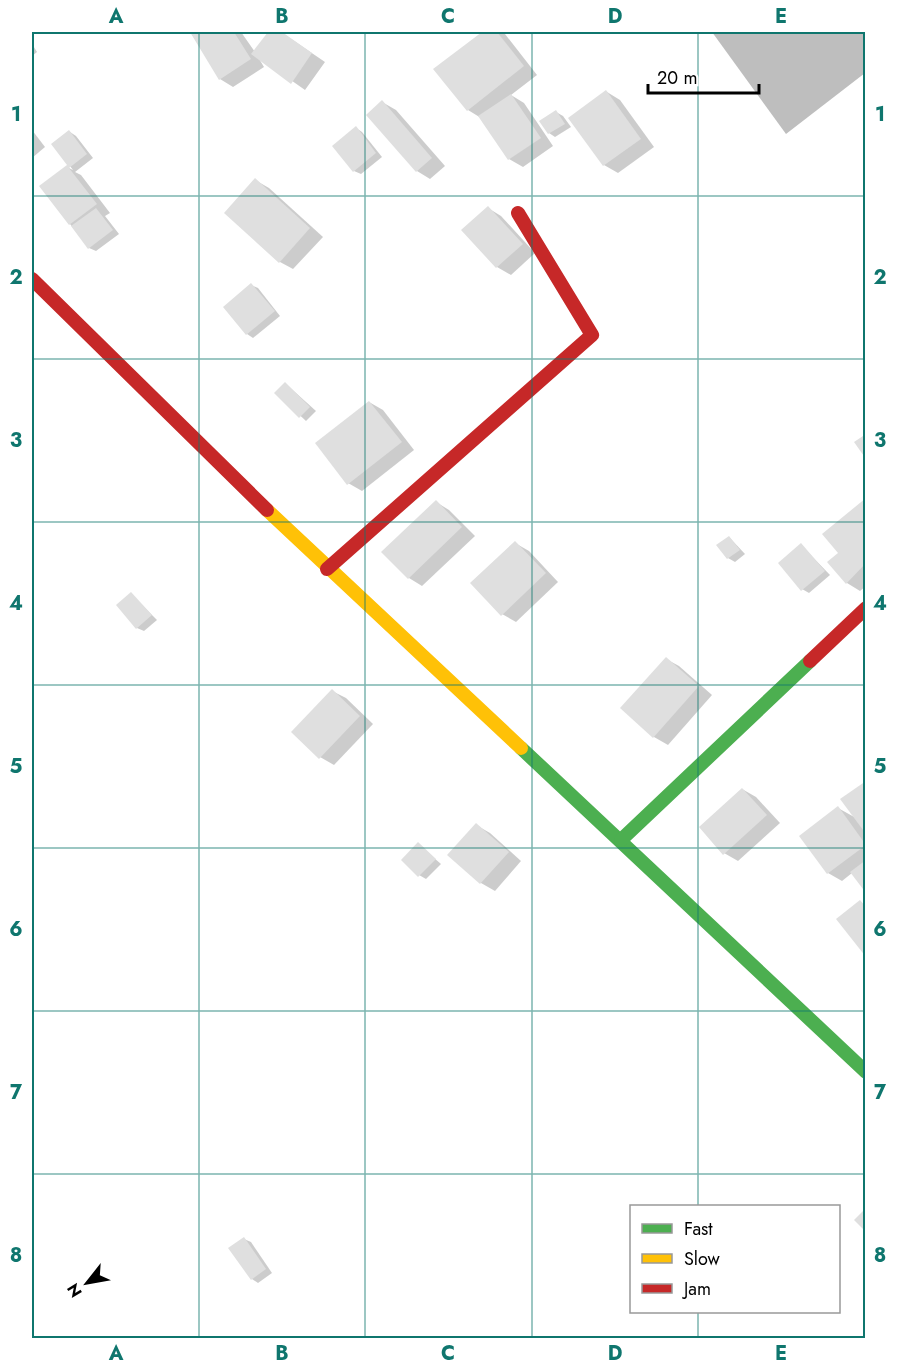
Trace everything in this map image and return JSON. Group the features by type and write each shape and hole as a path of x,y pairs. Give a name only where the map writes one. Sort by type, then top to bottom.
{"street":[{"path":"327,569 592,334 518,213"},
{"path":"32,279 327,569 621,840 866,1072"},
{"path":"621,840 866,608"}],"shaded area":[{"path":"712,32 865,32 865,73 786,134"}],"building":[{"path":"190,32 234,32 251,59 219,80"},
{"path":"268,32 282,32 312,53 291,84 251,54"},
{"path":"482,32 497,32 524,66 467,111 433,69"},
{"path":"606,90 641,139 603,166 568,118"},
{"path":"511,94 541,138 508,160 478,116"},
{"path":"382,100 432,158 416,172 366,115"},
{"path":"556,110 565,124 548,134 539,121"},
{"path":"356,126 376,153 353,172 332,146"},
{"path":"69,130 87,154 69,168 97,204 69,225 39,186 67,165 51,144"},
{"path":"255,178 310,228 279,263 224,213"},
{"path":"488,206 523,244 496,268 461,230"},
{"path":"96,208 113,230 88,249 71,226"},
{"path":"251,283 275,311 246,335 223,307"},
{"path":"285,382 310,407 299,418 274,393"},
{"path":"369,401 402,442 347,485 315,443"},
{"path":"866,434 866,459 854,442"},
{"path":"866,498 866,563 846,584 827,562 838,553 822,534"},
{"path":"436,500 462,527 408,579 381,552"},
{"path":"729,536 740,550 727,559 716,545"},
{"path":"515,541 546,573 501,616 470,583"},
{"path":"801,543 825,571 801,591 778,563"},
{"path":"131,592 152,615 136,629 116,605"},
{"path":"666,657 699,686 653,738 620,708"},
{"path":"332,689 360,716 319,759 291,732"},
{"path":"866,781 866,834 840,799"},
{"path":"742,788 767,815 723,855 699,827"},
{"path":"838,806 866,845 827,874 799,836"},
{"path":"476,823 509,852 480,884 447,855"},
{"path":"418,842 436,859 418,877 401,860"},
{"path":"866,860 866,893 850,872"},
{"path":"860,900 866,907 866,957 836,919"},
{"path":"864,1210 866,1212 866,1232 854,1220"},
{"path":"244,1237 266,1269 251,1280 228,1248"}],"traffic: fast":[{"path":"621,840 810,661"},
{"path":"521,748 866,1072"}],"traffic: slow":[{"path":"267,510 521,748"}],"traffic: jam":[{"path":"327,569 592,335 518,213"},
{"path":"32,279 267,510"},
{"path":"810,661 866,608"}]}
